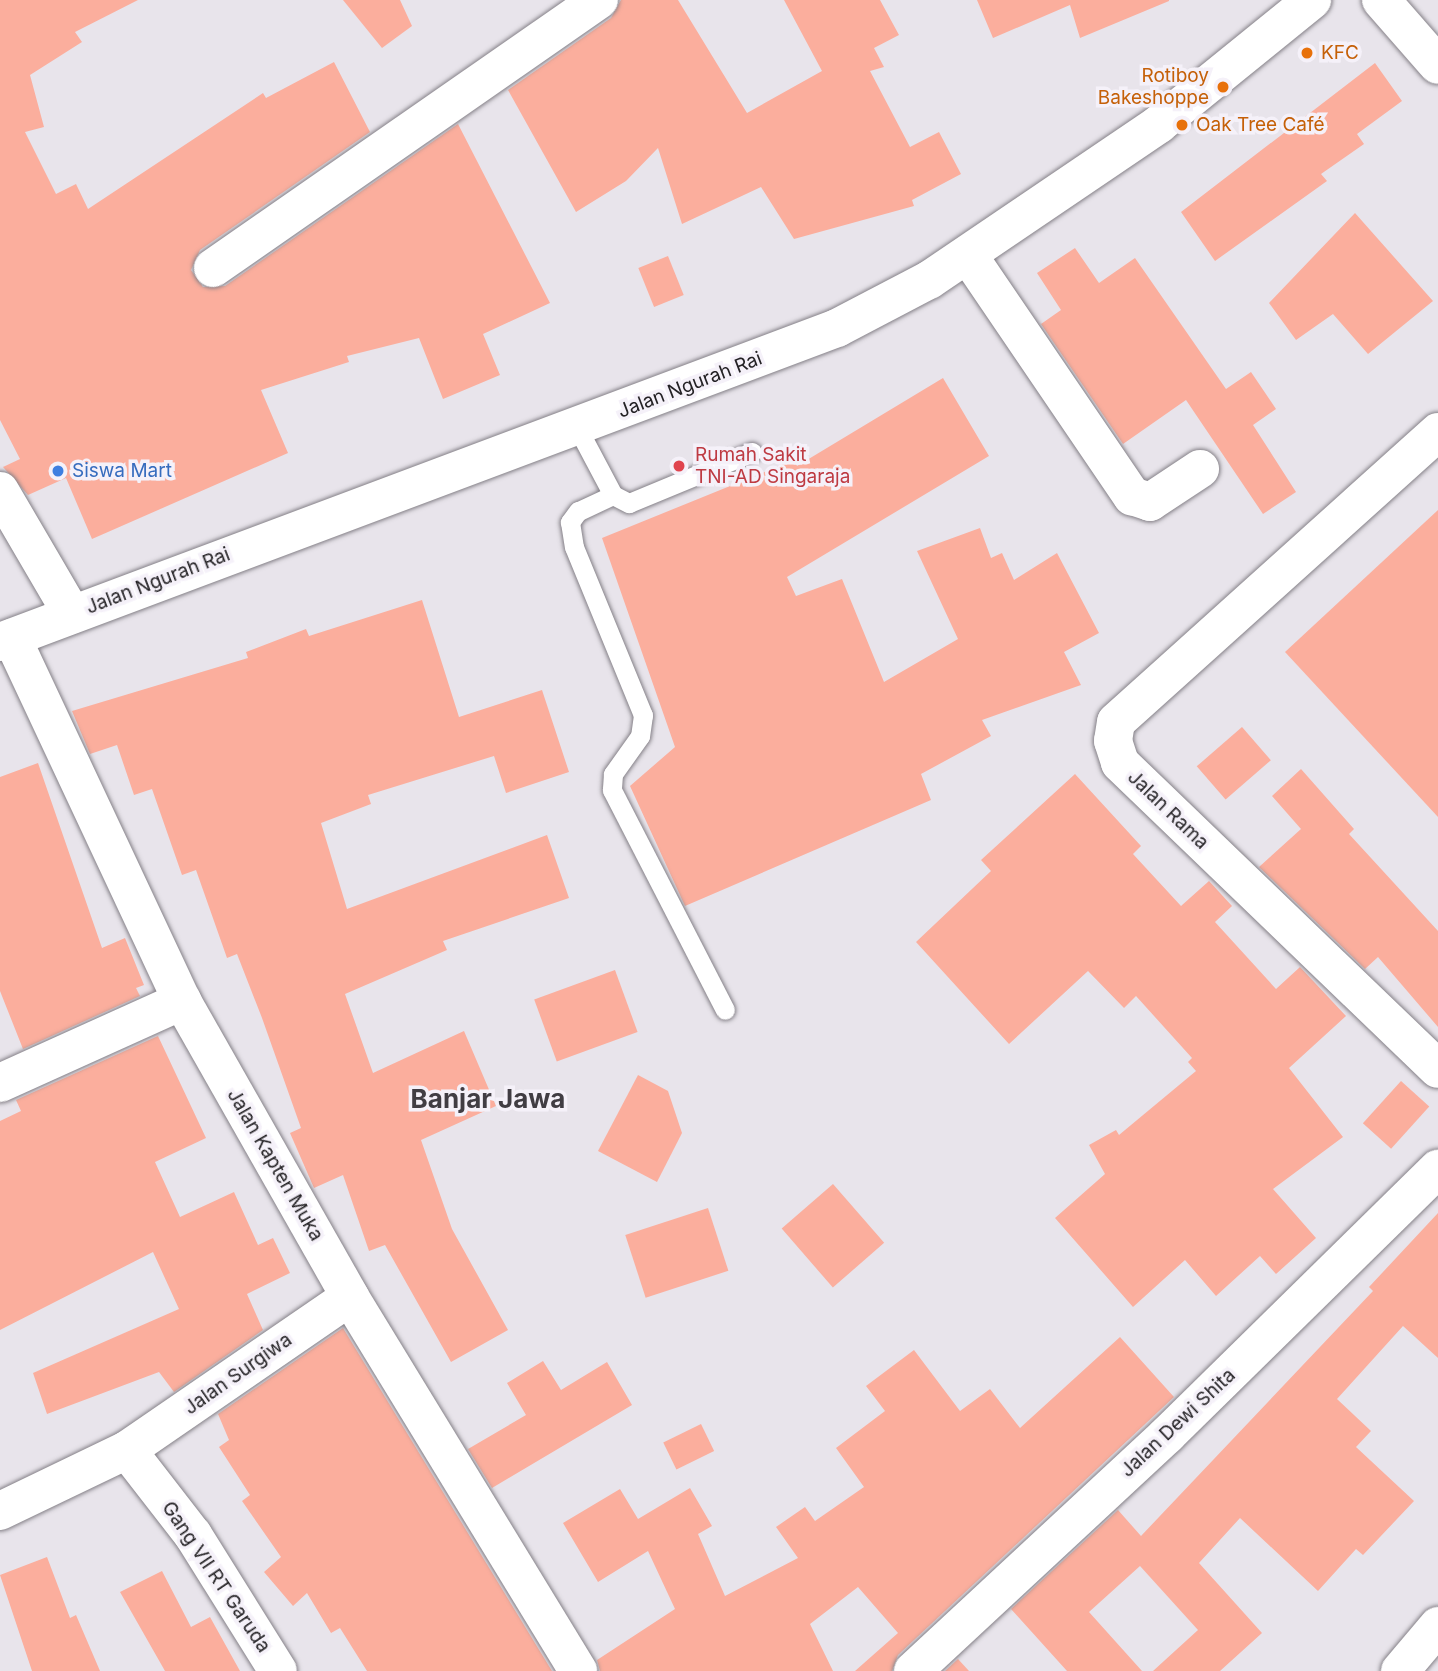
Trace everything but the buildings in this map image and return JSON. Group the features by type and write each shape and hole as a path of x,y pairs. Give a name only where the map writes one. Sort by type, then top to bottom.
{"main road":[{"path":"213,268 599,0"},
{"path":"1381,0 1438,65"},
{"name":"Jalan Ngurah Rai","path":"4,632 72,614 578,429 837,328 968,255 1159,124 1309,1"},
{"path":"968,255 1132,496 1150,502 1200,469"},
{"name":"Jalan Rama","path":"1438,432 1116,722 1113,741 1120,763 1438,1069"},
{"path":"0,491 72,614"},
{"name":"Jalan Kapten Muka","path":"4,632 182,1001 350,1297 578,1671"},
{"path":"0,1083 182,1001"},
{"name":"Jalan Dewi Shita","path":"913,1671 1167,1435 1438,1169"},
{"name":"Jalan Surgiwa","path":"3,1501 127,1450 350,1297"},
{"name":"Gang VII RT Garuda","path":"127,1450 193,1535 278,1671"},
{"path":"1400,1671 1438,1626"}],"lane":[{"path":"578,429 613,495 629,503 645,501 752,452"},
{"path":"613,495 578,511 570,522 574,547 643,715 640,736 613,774 612,790 725,1010"}],"place":[{"name":"KFC","path":"1307,53"},
{"name":"Rotiboy Bakeshoppe","path":"1223,87"},
{"name":"Oak Tree Café","path":"1182,125"},
{"name":"Rumah Sakit TNI-AD Singaraja","path":"679,466"},
{"name":"Siswa Mart","path":"58,471"}],"district":[{"name":"Banjar Jawa","path":"488,1099"}]}
